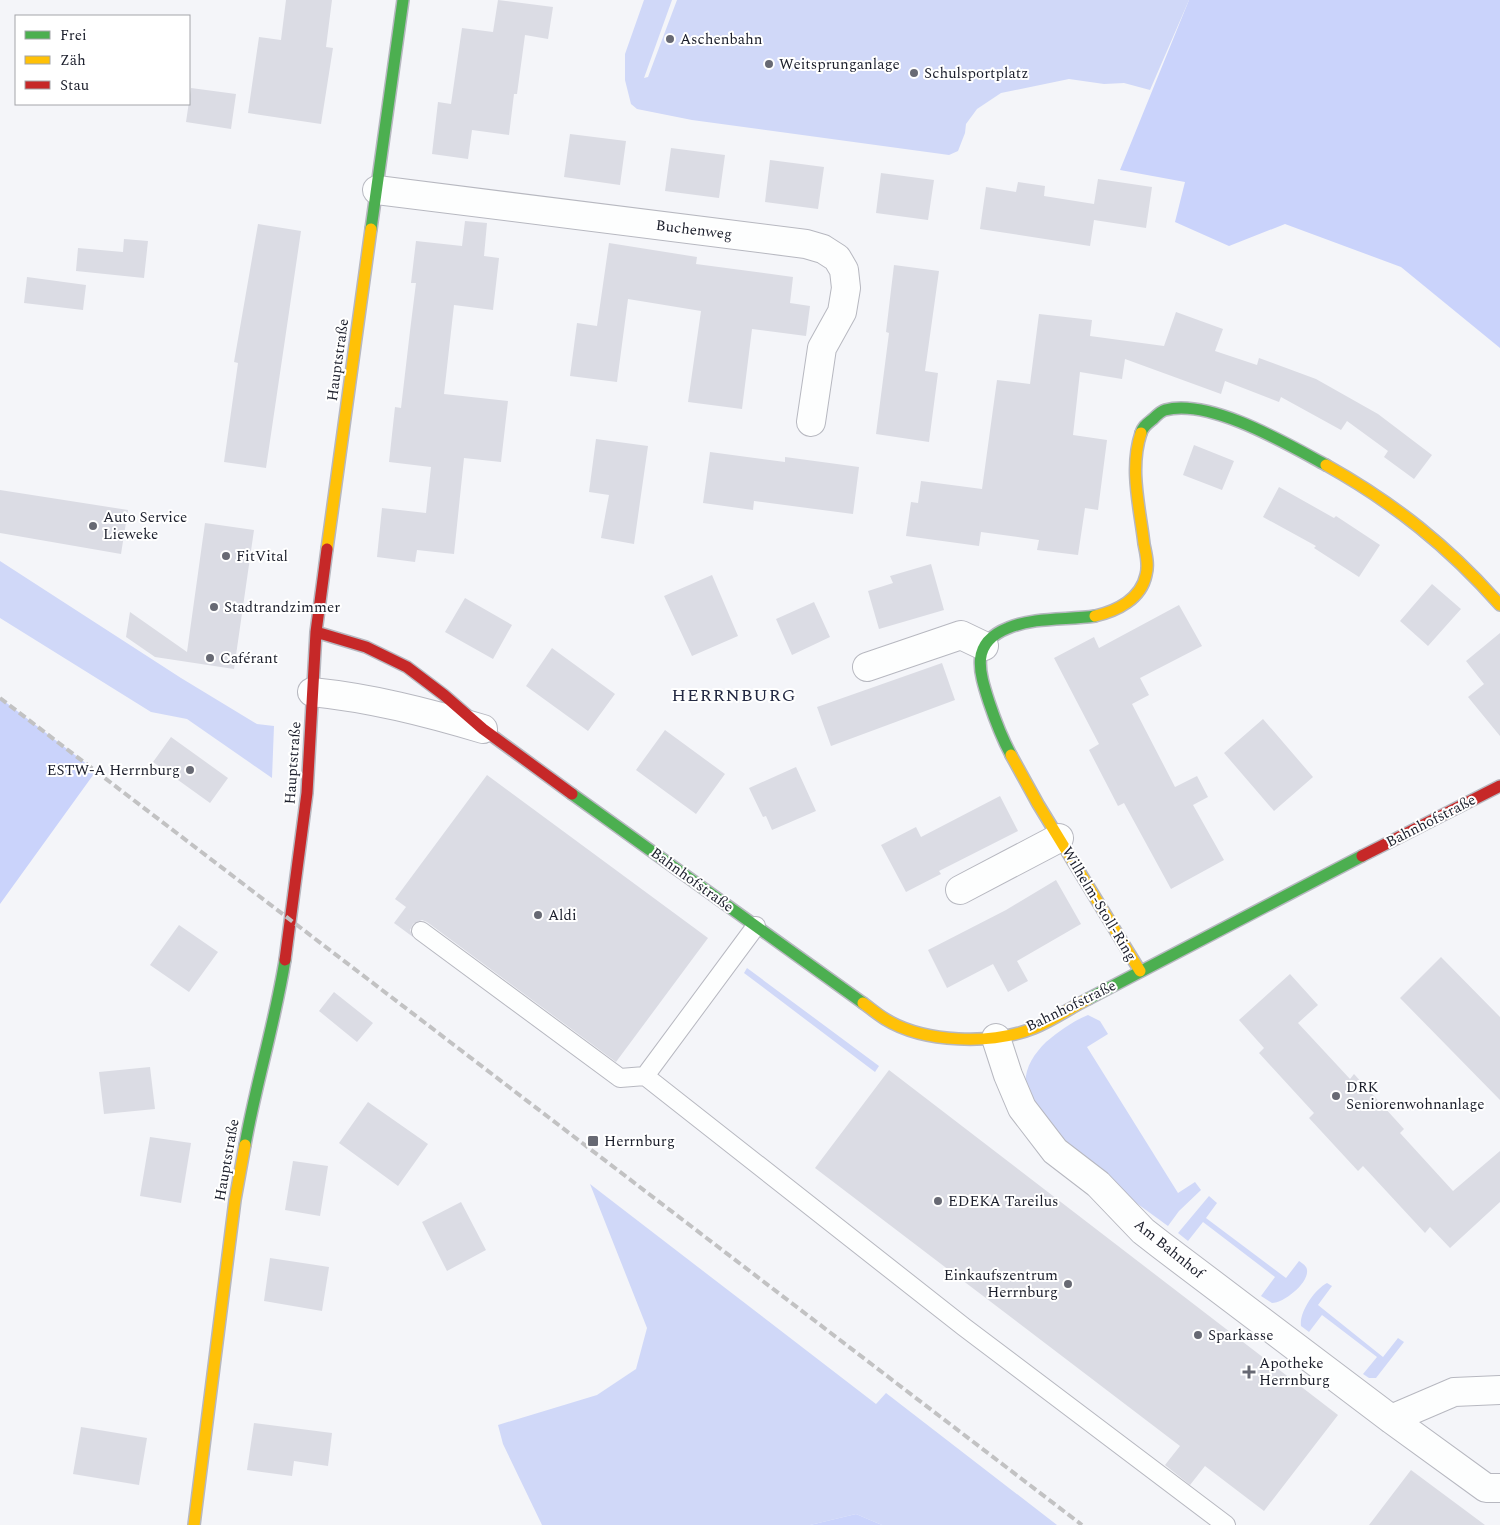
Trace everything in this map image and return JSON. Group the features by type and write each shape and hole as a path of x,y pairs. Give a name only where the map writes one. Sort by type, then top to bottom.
{"street":[{"name":"Hauptstraße","path":"194,1525 235,1200 253,1101 278,1005 292,921 307,793 316,632 403,0"},
{"name":"Buchenweg","path":"377,190 806,244 823,249 837,258 844,270 846,288 842,312 822,348 811,422"},
{"path":"867,667 961,635 984,646 995,634 1011,627 1118,611 1136,596 1145,580 1148,563 1140,510 1136,454 1144,426 1154,414 1167,407 1195,410 1241,423 1296,448 1357,482 1433,537 1472,574 1500,605"},
{"name":"Bahnhofstraße","path":"316,632 350,640 388,655 440,689 483,729 886,1020 923,1034 955,1041 996,1038 1033,1028 1262,906 1500,786"},
{"name":"Wilhelm-Stoll-Ring","path":"984,646 978,667 994,719 1021,778 1140,971"},
{"name":"Bahnhofstraße","path":"312,692 358,697 431,713 483,729"},
{"name":"Wilhelm-Stoll-Ring","path":"960,890 1059,838"},
{"name":"Am Bahnhof","path":"996,1038 1008,1075 1022,1108 1055,1151 1098,1184 1143,1231 1391,1419 1495,1492"},
{"path":"1391,1419 1454,1392 1500,1390"}],"lane":[{"path":"645,1076 756,926"},
{"path":"421,931 620,1078 645,1076 964,1327 1226,1525"}],"shaded area":[{"path":"644,0 672,0 644,78 648,77 677,0 1189,0 1150,90 1124,83 1104,84 1069,79 1001,93 977,109 966,124 965,133 958,151 949,155 692,120 637,109 631,104 625,80 625,54"},
{"path":"1189,0 1500,0 1500,348 1401,267 1285,224 1229,246 1175,222 1185,182 1120,170"},
{"path":"0,561 181,678 257,724 274,726 272,778 187,719 151,712 0,618"},
{"path":"0,698 96,771 0,904"},
{"path":"747,968 879,1066 875,1072 744,973"},
{"path":"1088,1015 1100,1021 1108,1034 1087,1047 1178,1193 1195,1182 1201,1190 1179,1211 1168,1226 1109,1183 1066,1146 1047,1126 1033,1107 1026,1089 1026,1075 1030,1063 1041,1047 1066,1027"},
{"path":"590,1184 876,1404 886,1393 1057,1525 882,1525 856,1514 810,1525 542,1525 503,1444 498,1425 597,1395 636,1369 647,1328"},
{"path":"1209,1196 1217,1203 1206,1218 1286,1278 1299,1261 1305,1266 1307,1275 1295,1291 1283,1300 1272,1303 1261,1296 1275,1277 1203,1222 1188,1241 1178,1233"},
{"path":"1327,1283 1332,1286 1318,1305 1383,1357 1398,1338 1404,1342 1376,1378 1369,1378 1363,1374 1377,1357 1322,1315 1309,1332 1301,1326 1305,1308 1318,1290"},
{"path":"856,1514 882,1525 810,1525"}],"building":[{"path":"286,0 332,0 326,47 333,48 321,124 248,113 259,37 281,40"},
{"path":"498,0 553,7 548,39 525,35 517,94 514,94 509,135 472,130 468,159 432,154 438,102 451,104 462,28 493,32"},
{"path":"191,88 236,94 231,129 186,122"},
{"path":"570,134 626,141 620,185 564,177"},
{"path":"671,148 725,155 719,198 665,191"},
{"path":"770,160 824,167 818,209 765,202"},
{"path":"881,173 934,180 928,220 876,213"},
{"path":"1098,179 1152,187 1146,228 1094,220 1090,246 980,229 986,187 1016,192 1018,182 1045,186 1044,196 1094,204"},
{"path":"465,221 487,223 484,256 499,258 493,310 454,305 444,394 508,401 501,462 464,458 454,554 417,550 415,562 377,557 382,508 426,513 431,467 389,462 395,407 401,408 416,283 411,283 416,241 462,246"},
{"path":"258,224 301,231 266,468 224,462 238,363 234,362"},
{"path":"124,239 148,241 144,278 76,271 78,248 123,252"},
{"path":"609,243 697,257 696,264 793,277 790,303 810,306 806,336 752,329 742,409 688,402 701,311 628,299 617,382 570,376 577,323 597,326"},
{"path":"894,265 939,271 925,371 938,373 929,442 876,434 889,333 886,332"},
{"path":"27,277 86,285 83,310 24,303"},
{"path":"1176,312 1223,329 1215,351 1257,365 1259,358 1316,379 1378,414 1432,455 1414,479 1384,457 1388,451 1347,421 1341,430 1281,397 1279,402 1225,381 1221,394 1125,359 1122,379 1080,372 1073,435 1107,440 1098,510 1085,508 1078,555 1037,550 1039,540 981,532 979,546 906,536 911,502 918,503 921,481 982,489 997,380 1030,384 1039,314 1092,320 1090,336 1164,346"},
{"path":"596,439 648,446 634,544 601,538 609,495 589,492"},
{"path":"1194,445 1234,461 1222,490 1183,475"},
{"path":"710,452 785,462 785,457 859,467 853,514 754,501 753,510 703,503"},
{"path":"1279,487 1334,518 1336,516 1380,545 1359,577 1314,548 1316,546 1263,517"},
{"path":"0,490 128,510 121,554 0,533"},
{"path":"205,523 254,530 234,669 155,657 126,637 130,612 187,652"},
{"path":"931,564 944,610 879,629 868,591 893,583 890,576"},
{"path":"712,575 738,636 692,656 664,596"},
{"path":"1432,584 1461,609 1428,646 1400,621"},
{"path":"465,598 512,625 493,659 445,632"},
{"path":"814,602 830,637 792,655 776,619"},
{"path":"1179,605 1202,646 1140,678 1149,695 1132,704 1175,787 1197,776 1208,797 1193,805 1224,860 1171,889 1124,803 1118,806 1089,750 1099,744 1054,658 1094,637 1099,648"},
{"path":"1500,633 1500,736 1468,697 1484,684 1466,661"},
{"path":"552,648 615,694 588,731 526,686"},
{"path":"942,663 955,700 831,746 817,707"},
{"path":"1263,719 1313,777 1274,811 1224,753"},
{"path":"665,730 725,774 696,814 636,770"},
{"name":"ESTW-A Herrnburg","path":"171,737 228,778 210,803 153,762"},
{"path":"796,767 816,811 772,830 766,816 763,817 749,788"},
{"name":"Aldi","path":"487,775 708,938 616,1062 427,922 422,920 413,924 410,930 413,937 394,923 406,907 395,899"},
{"path":"1000,796 1018,831 939,871 941,874 906,892 881,845 916,827 921,837"},
{"path":"1056,880 1081,924 1017,961 1028,981 1008,992 993,964 947,988 928,950 1006,910"},
{"path":"179,925 218,952 189,992 150,965"},
{"path":"1441,957 1500,1017 1500,1100 1400,998"},
{"name":"DRK Seniorenwohnanlage","path":"1290,974 1318,1005 1298,1023 1350,1079 1354,1074 1404,1129 1400,1133 1453,1191 1500,1151 1500,1202 1450,1248 1430,1227 1425,1233 1363,1166 1358,1171 1309,1118 1314,1113 1259,1053 1264,1048 1239,1020"},
{"path":"334,992 373,1023 357,1042 319,1011"},
{"path":"150,1067 155,1109 104,1114 99,1072"},
{"name":"Einkaufszentrum Herrnburg","path":"889,1070 1338,1415 1264,1511 1205,1466 1190,1485 1165,1465 1180,1446 815,1168"},
{"path":"368,1102 428,1144 398,1186 339,1143"},
{"path":"150,1137 191,1143 181,1203 140,1196"},
{"path":"293,1161 328,1166 320,1216 285,1210"},
{"path":"461,1202 486,1250 447,1271 422,1222"},
{"path":"270,1258 329,1267 322,1311 264,1301"},
{"path":"254,1423 332,1433 328,1466 294,1461 292,1476 247,1470"},
{"path":"81,1427 147,1438 139,1485 73,1474"},
{"path":"1411,1470 1485,1525 1369,1525"}],"railway":[{"path":"0,698 1082,1525"}],"traffic: fast":[{"path":"371,229 403,0"},
{"path":"1141,433 1146,425 1163,411 1183,408 1204,411 1248,425 1326,465"},
{"path":"1011,755 996,722 982,679 980,659 983,650 996,634 1018,624 1040,620 1095,616"},
{"path":"572,794 863,1003"},
{"path":"1088,999 1362,856"},
{"path":"245,1145 285,960"}],"traffic: slow":[{"path":"327,549 371,229"},
{"path":"1095,616 1112,611 1127,603 1139,591 1146,575 1147,560 1138,503 1136,474 1136,460 1141,433"},
{"path":"1326,465 1375,495 1419,528 1461,564 1500,605"},
{"path":"1011,755 1038,804 1140,971"},
{"path":"863,1003 885,1019 919,1033 938,1037 979,1039 998,1037 1034,1028 1088,999"},
{"path":"194,1525 235,1200 245,1145"}],"traffic: jam":[{"path":"285,960 307,793 316,632 327,549"},
{"path":"316,632 366,647 407,667 444,695 483,729 572,794"},
{"path":"1362,856 1500,786"}],"place":[{"name":"Aschenbahn","path":"670,39"},
{"name":"Weitsprunganlage","path":"769,64"},
{"name":"Schulsportplatz","path":"914,73"},
{"name":"Auto Service Lieweke","path":"93,526"},
{"name":"FitVital","path":"226,556"},
{"name":"Stadtrandzimmer","path":"214,607"},
{"name":"Caférant","path":"210,658"},
{"name":"ESTW-A Herrnburg","path":"190,770"},
{"name":"Aldi","path":"538,915"},
{"name":"DRK Seniorenwohnanlage","path":"1336,1096"},
{"name":"Herrnburg","path":"593,1141"},
{"name":"EDEKA Tareilus","path":"938,1201"},
{"name":"Einkaufszentrum Herrnburg","path":"1068,1284"},
{"name":"Sparkasse","path":"1198,1335"},
{"name":"Apotheke Herrnburg","path":"1249,1372"}],"district":[{"name":"HERRNBURG","path":"734,695"}]}
